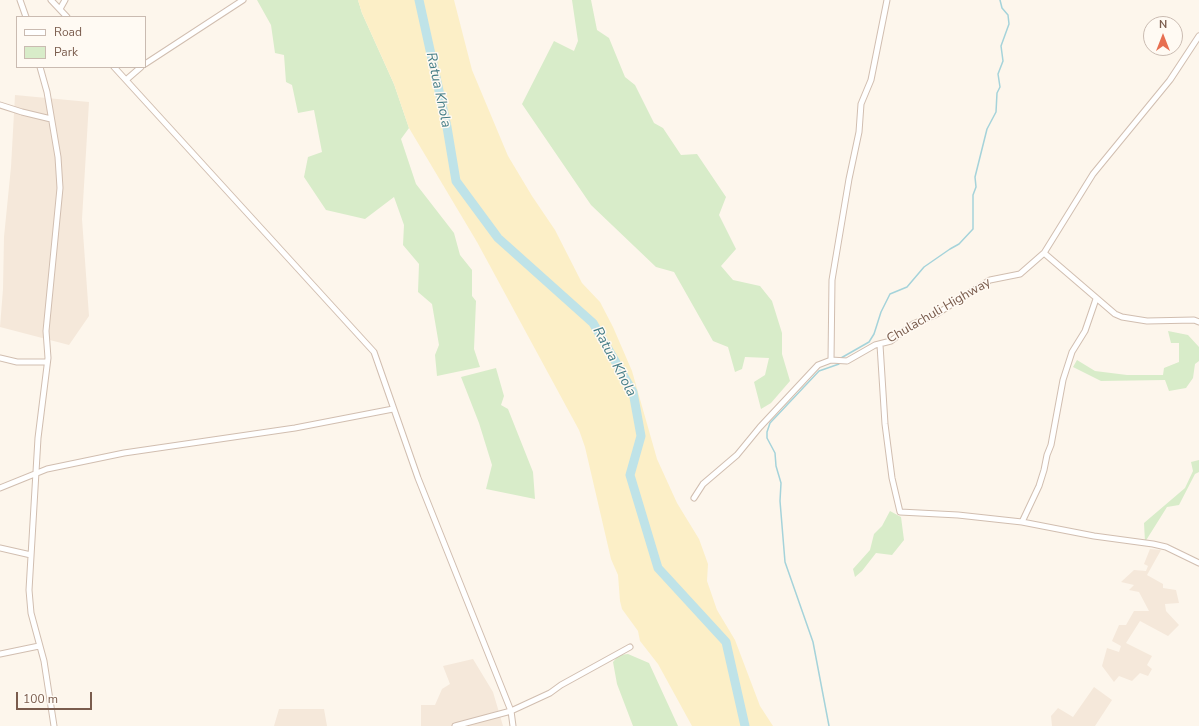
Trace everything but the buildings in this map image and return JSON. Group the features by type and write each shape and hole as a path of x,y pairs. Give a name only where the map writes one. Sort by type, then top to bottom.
{"street":[{"path":"20,0 26,16"},
{"path":"51,0 66,16"},
{"path":"60,9 65,0"},
{"path":"146,63 188,34 243,0"},
{"path":"831,360 832,280 859,132 861,104 871,80 887,0"},
{"name":"Chulachuli Highway","path":"694,498 704,484 737,454 808,374 818,365 831,360 847,361 891,341 913,324 935,315 990,280 1020,274 1044,253 1093,174 1170,80 1199,36"},
{"path":"40,68 47,92 58,157 60,188 46,331 47,362 42,397 29,590 31,613 44,661 54,726"},
{"path":"115,68 374,352 418,478 511,711 513,726"},
{"path":"126,80 140,68"},
{"path":"0,104 22,112 51,119"},
{"path":"1044,253 1096,299 1122,318 1168,322 1194,320 1199,322"},
{"path":"1022,522 1039,486 1044,470 1046,455 1051,445 1063,380 1072,352 1085,331 1096,299"},
{"path":"880,345 885,424 892,478 900,512 958,515 1022,522 1166,547 1199,563"},
{"path":"0,358 17,362 47,362"},
{"path":"0,488 36,475 47,469 124,453 294,428 393,410"},
{"path":"0,548 31,555"},
{"path":"0,654 39,646"},
{"path":"455,726 511,711 550,693 561,685 630,647"}],"shaded area":[{"path":"15,95 89,102 82,219 89,316 69,345 0,327 3,289 4,237 11,167"},
{"path":"1150,549 1161,550 1147,575 1163,584 1163,588 1176,590 1179,603 1165,604 1166,611 1179,625 1168,636 1140,621 1126,643 1152,656 1147,665 1152,669 1148,676 1140,673 1132,681 1119,676 1114,682 1102,666 1107,648 1119,652 1121,646 1112,641 1119,625 1126,625 1134,611 1149,611 1139,592 1129,590 1134,585 1121,582 1134,570 1146,571 1148,566 1144,564"},
{"path":"473,659 493,692 503,726 421,726 421,705 435,705 442,689 450,684 443,666"},
{"path":"1094,687 1112,700 1095,726 1052,726 1051,716 1058,708 1073,717"},
{"path":"279,709 324,709 327,726 274,726"}],"green space":[{"path":"257,0 358,0 362,13 394,84 409,128 401,139 416,184 454,233 460,255 472,270 472,296 476,301 474,349 480,367 437,376 435,355 439,345 432,304 418,292 419,264 403,245 404,225 394,197 365,219 326,210 304,177 308,157 322,152 314,110 298,113 292,85 286,82 284,55 275,53 271,25"},
{"path":"572,0 591,0 597,30 609,38 625,77 635,85 654,123 663,128 681,155 697,154 726,197 719,215 736,249 721,266 733,280 760,286 772,301 782,333 782,354 790,381 771,403 761,409 754,382 765,375 769,358 745,357 742,369 735,372 728,347 713,341 674,272 656,267 591,205 522,104 554,41 574,51 578,41"},
{"path":"1168,331 1188,335 1199,347 1199,361 1195,364 1193,378 1186,388 1169,391 1165,380 1101,381 1073,367 1077,360 1095,371 1127,375 1163,375 1164,368 1179,362 1179,343 1171,343"},
{"path":"496,368 504,396 501,405 508,409 533,472 535,499 486,489 492,465 479,423 461,377"},
{"path":"1199,460 1199,472 1195,474 1179,505 1167,507 1145,542 1144,523 1185,488 1193,471 1191,462"},
{"path":"890,511 901,517 904,540 892,555 876,553 862,571 855,577 853,569 870,550 874,534 882,526"},
{"path":"628,654 649,663 678,726 633,726 617,684 613,662 619,655"}],"sand":[{"path":"358,0 454,0 472,70 508,156 555,230 582,283 600,302 613,327 632,371 657,459 677,503 699,539 708,564 707,581 717,610 735,640 760,706 773,726 692,726 658,664 640,641 638,631 622,609 618,575 611,559 585,447 579,430 477,242 409,128 394,84 362,13"}],"waterway":[{"name":"Ratua Khola","path":"419,0 447,127 456,181 498,238 593,323 633,392 641,436 630,475 658,568 726,642 745,726"},
{"path":"841,358 869,342 874,334 881,312 890,294 907,287 924,267 959,244 973,229 973,195 976,187 975,177 987,129 996,112 997,93 1000,87 998,74 1003,61 1001,46 1009,24 1008,15 1002,8 1000,0"},
{"path":"829,726 813,642 785,562 780,501 781,483 776,466 775,453 767,438 767,432 770,423 819,371 839,364"}]}
